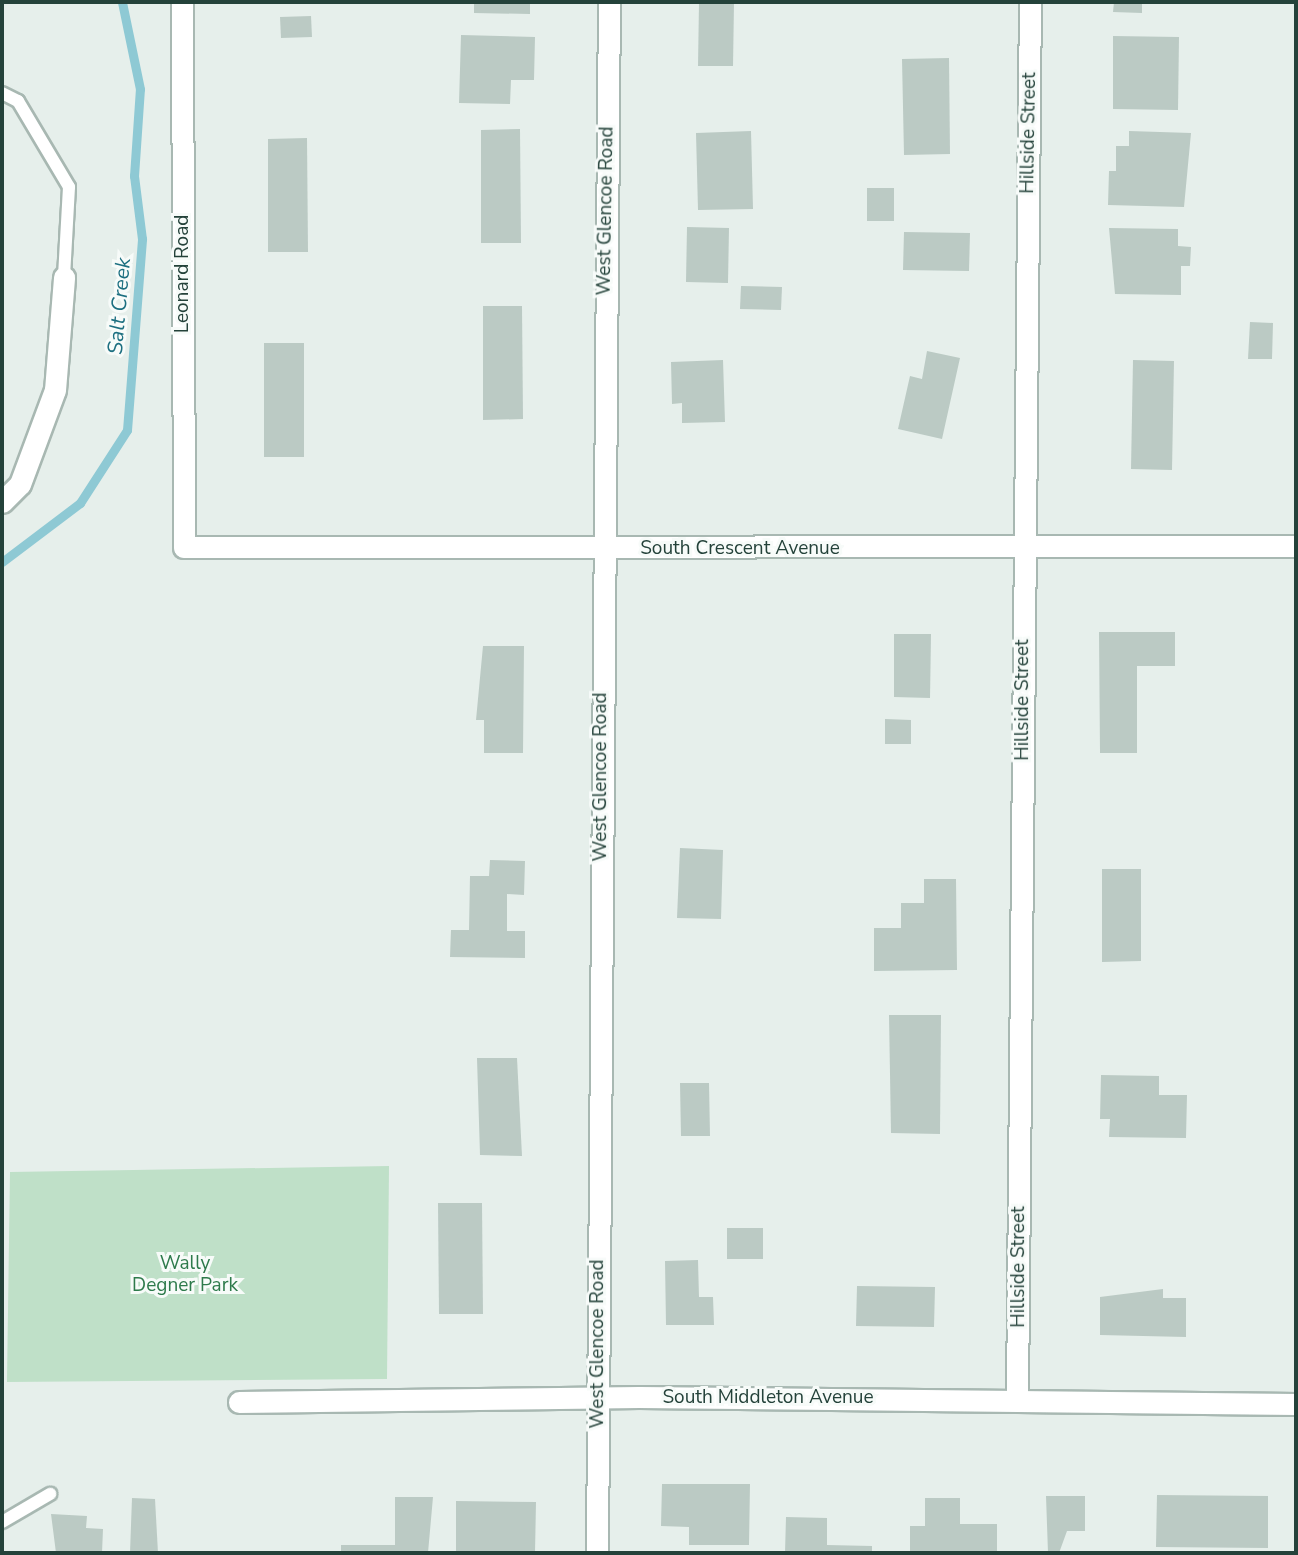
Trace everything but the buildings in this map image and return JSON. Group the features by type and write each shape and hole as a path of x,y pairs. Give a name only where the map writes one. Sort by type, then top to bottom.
{"street":[{"name":"Leonard Road","path":"182,2 184,547"},
{"name":"West Glencoe Road","path":"597,1553 608,2"},
{"name":"Hillside Street","path":"1017,1399 1030,2"},
{"path":"2,502 20,484 55,390 64,276"},
{"name":"South Crescent Avenue","path":"184,547 603,550 1296,546"},
{"name":"South Middleton Avenue","path":"239,1402 597,1397 1017,1399 1296,1404"}],"lane":[{"path":"2,93 18,101 69,187 64,276"},
{"path":"2,1522 50,1494"}],"green space":[{"name":"Wally Degner Park","path":"389,1166 387,1379 7,1382 10,1172"}],"waterway":[{"name":"Salt Creek","path":"2,562 80,503 127,430 142,239 134,176 140,89 122,2"}]}
